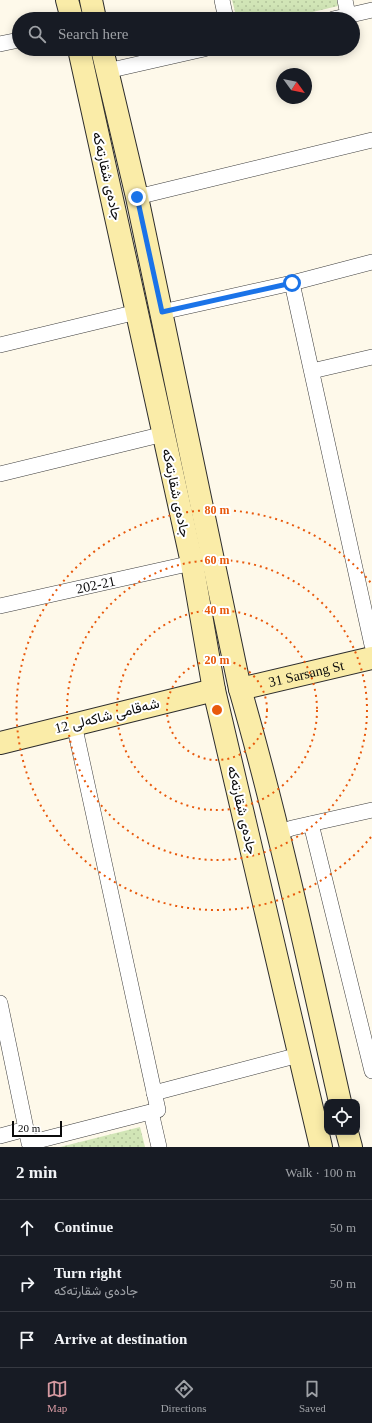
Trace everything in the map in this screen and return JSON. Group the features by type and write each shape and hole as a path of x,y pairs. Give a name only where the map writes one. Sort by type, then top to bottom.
{"main road":[{"path":"67,0 70,12"},
{"path":"91,0 94,12"},
{"name":"جادەی شقارتەکە","path":"81,56 192,563 214,690 321,1147"},
{"name":"جادەی شقارتەکە","path":"104,56 137,197 162,312 240,688 261,761 338,1092"},
{"name":"31 Sarsang St","path":"240,688 372,658"},
{"name":"شەقامی شاکەلی 12","path":"0,743 214,690"},
{"path":"308,1092 338,1092"},
{"path":"348,1135 351,1147"}],"street":[{"path":"222,0 225,12"},
{"path":"345,0 347,12"},
{"path":"360,12 372,10"},
{"path":"0,44 12,41"},
{"path":"107,71 173,56"},
{"path":"137,197 372,140"},
{"path":"162,312 292,283 372,262"},
{"path":"292,283 372,645"},
{"path":"0,346 137,312"},
{"path":"312,371 372,357"},
{"path":"0,474 164,434"},
{"name":"202-21","path":"0,606 192,563"},
{"path":"0,1008 29,1143 158,1110 74,724"},
{"path":"278,833 372,810"},
{"path":"311,824 372,1071"},
{"path":"154,1093 299,1055"},
{"path":"151,1112 159,1147"},
{"path":"0,1136 26,1130"}],"green space":[{"path":"232,0 337,0 338,6 313,12 235,12"},
{"path":"140,1127 145,1147 60,1147"}],"route":[{"path":"137,197 162,312 292,283"}]}
